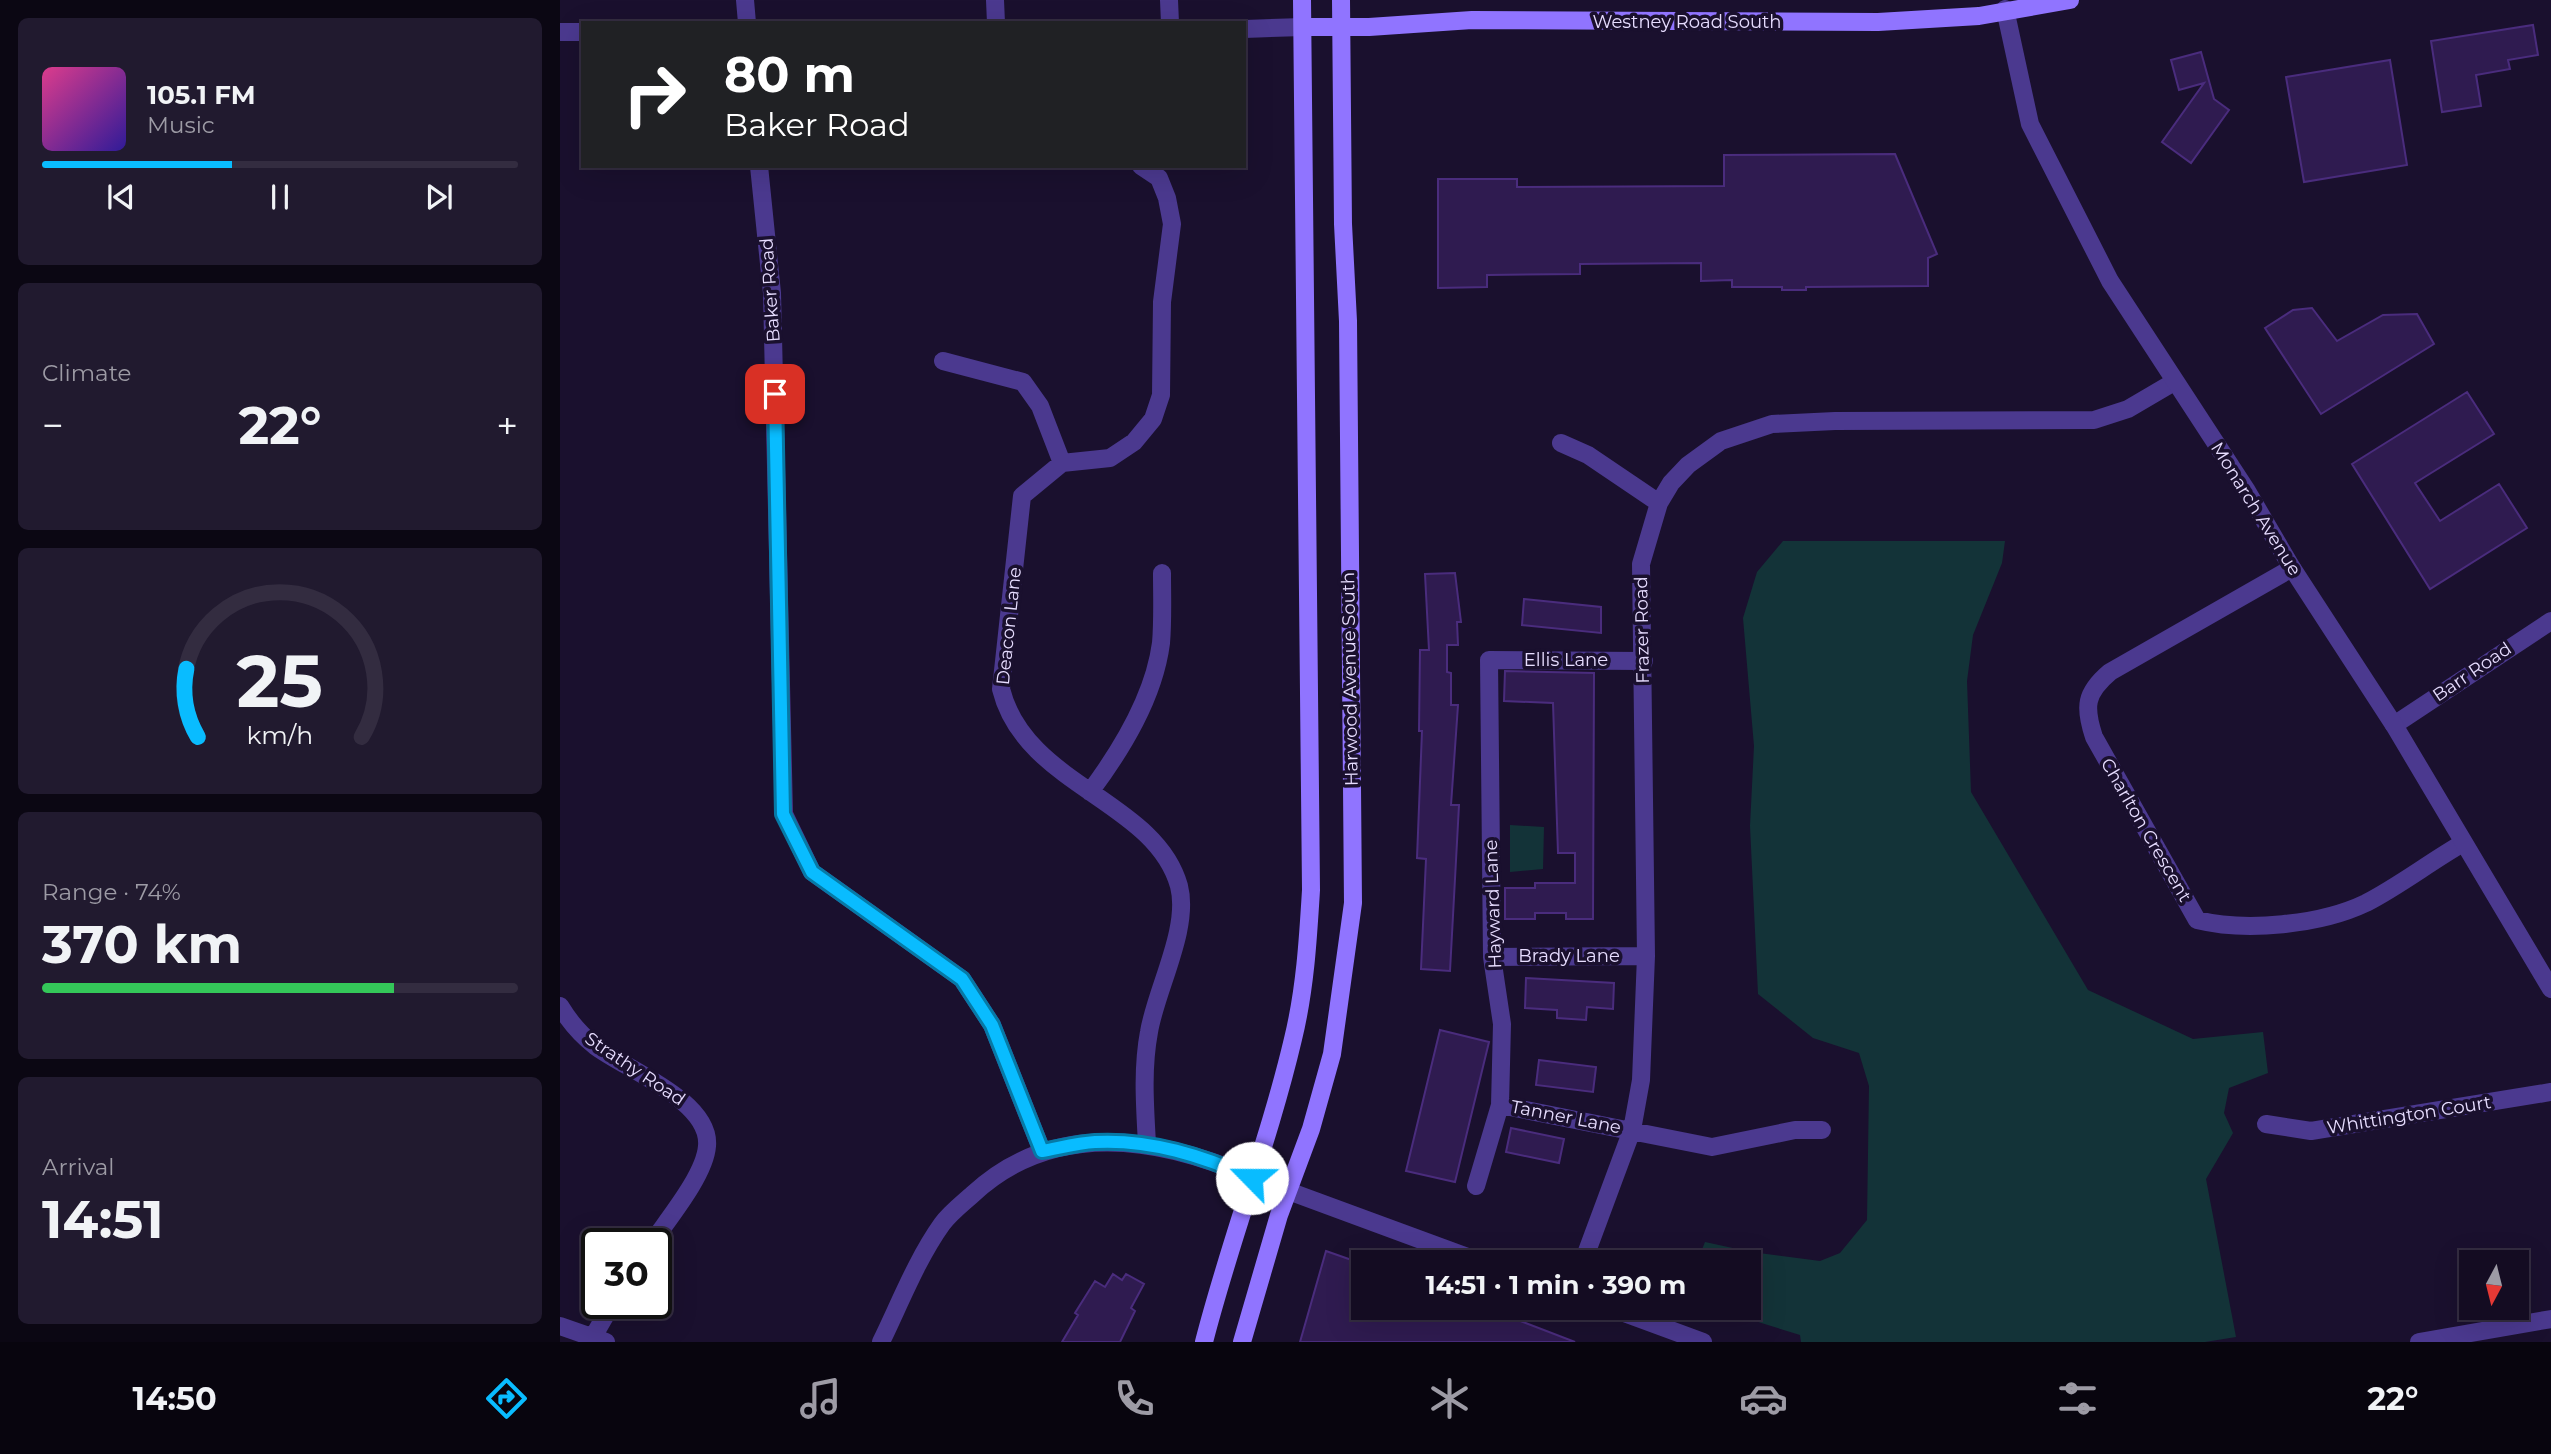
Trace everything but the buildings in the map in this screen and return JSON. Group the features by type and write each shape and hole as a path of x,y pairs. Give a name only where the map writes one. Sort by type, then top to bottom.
{"main road":[{"path":"1204,1342 1220,1279 1293,1038 1306,964 1311,890 1302,0"},
{"name":"Harwood Avenue South","path":"1242,1342 1287,1191 1311,1129 1332,1054 1353,903 1348,321 1343,224 1340,0"},
{"name":"Westney Road South","path":"1303,27 1341,28 1472,20 1878,22 1979,16 2004,5 2070,0"}],"street":[{"path":"745,0 747,21"},
{"path":"995,0 996,21"},
{"path":"1170,0 1170,21"},
{"name":"Monarch Avenue","path":"2004,5 2030,124 2110,281 2394,724 2551,989"},
{"path":"1246,29 1303,27"},
{"path":"560,32 581,32"},
{"name":"Baker Road","path":"759,168 772,293 783,814 812,872 962,979 992,1025 1042,1151"},
{"path":"943,361 1023,382 1040,406 1062,463 1110,458 1134,442 1153,419 1161,395 1162,302 1172,224 1167,198 1159,178 1144,168"},
{"name":"Frazer Road","path":"1587,1250 1632,1130 1641,1080 1646,956 1641,564 1659,503 1671,482 1688,465 1721,441 1772,424 1835,421 2094,420 2129,410 2174,382"},
{"path":"1561,443 1588,455 1659,503"},
{"name":"Deacon Lane","path":"1062,463 1022,496 1001,689 1006,711 1026,742 1159,848 1178,886 1181,904 1149,1032 1144,1078 1147,1144"},
{"name":"Charlton Crescent","path":"2292,568 2110,673 2093,687 2086,715 2094,737 2197,920 2234,928 2336,916 2368,902 2463,843"},
{"path":"1090,792 1136,719 1152,682 1161,643 1162,573"},
{"name":"Barr Road","path":"2394,724 2551,621"},
{"name":"Ellis Lane","path":"1489,660 1643,661"},
{"name":"Hayward Lane","path":"1476,1186 1500,1105 1502,1024 1492,957 1489,660"},
{"name":"Brady Lane","path":"1492,957 1646,956"},
{"name":"Strathy Road","path":"560,1006 569,1021 594,1045 694,1109 706,1128 707,1147 693,1182 662,1228"},
{"name":"Whittington Court","path":"2266,1124 2311,1131 2551,1092"},
{"name":"Tanner Lane","path":"1500,1105 1712,1147 1795,1130 1822,1130"},
{"path":"881,1342 943,1222 988,1181 1042,1151 1095,1142 1147,1144 1183,1152 1448,1250"},
{"path":"560,1326 600,1340 607,1319"},
{"path":"2419,1342 2551,1319"},
{"path":"1643,1320 1703,1342"}],"green space":[{"path":"1783,541 2005,541 2002,563 1973,635 1967,681 1971,792 2088,990 2193,1039 2263,1032 2268,1073 2229,1088 2224,1113 2233,1133 2206,1179 2236,1337 2205,1342 1801,1342 1800,1335 1752,1320 1761,1320 1761,1253 1820,1261 1840,1253 1867,1220 1869,1086 1859,1053 1813,1038 1758,994 1750,826 1754,746 1743,618 1757,572"},
{"path":"1510,825 1544,827 1543,869 1510,872"},
{"path":"1705,1242 1742,1250 1702,1250"}],"route":[{"path":"775,394 783,814 797,847 812,872 962,979 992,1025 1042,1151 1095,1142 1147,1144 1183,1152 1252,1178"}]}
